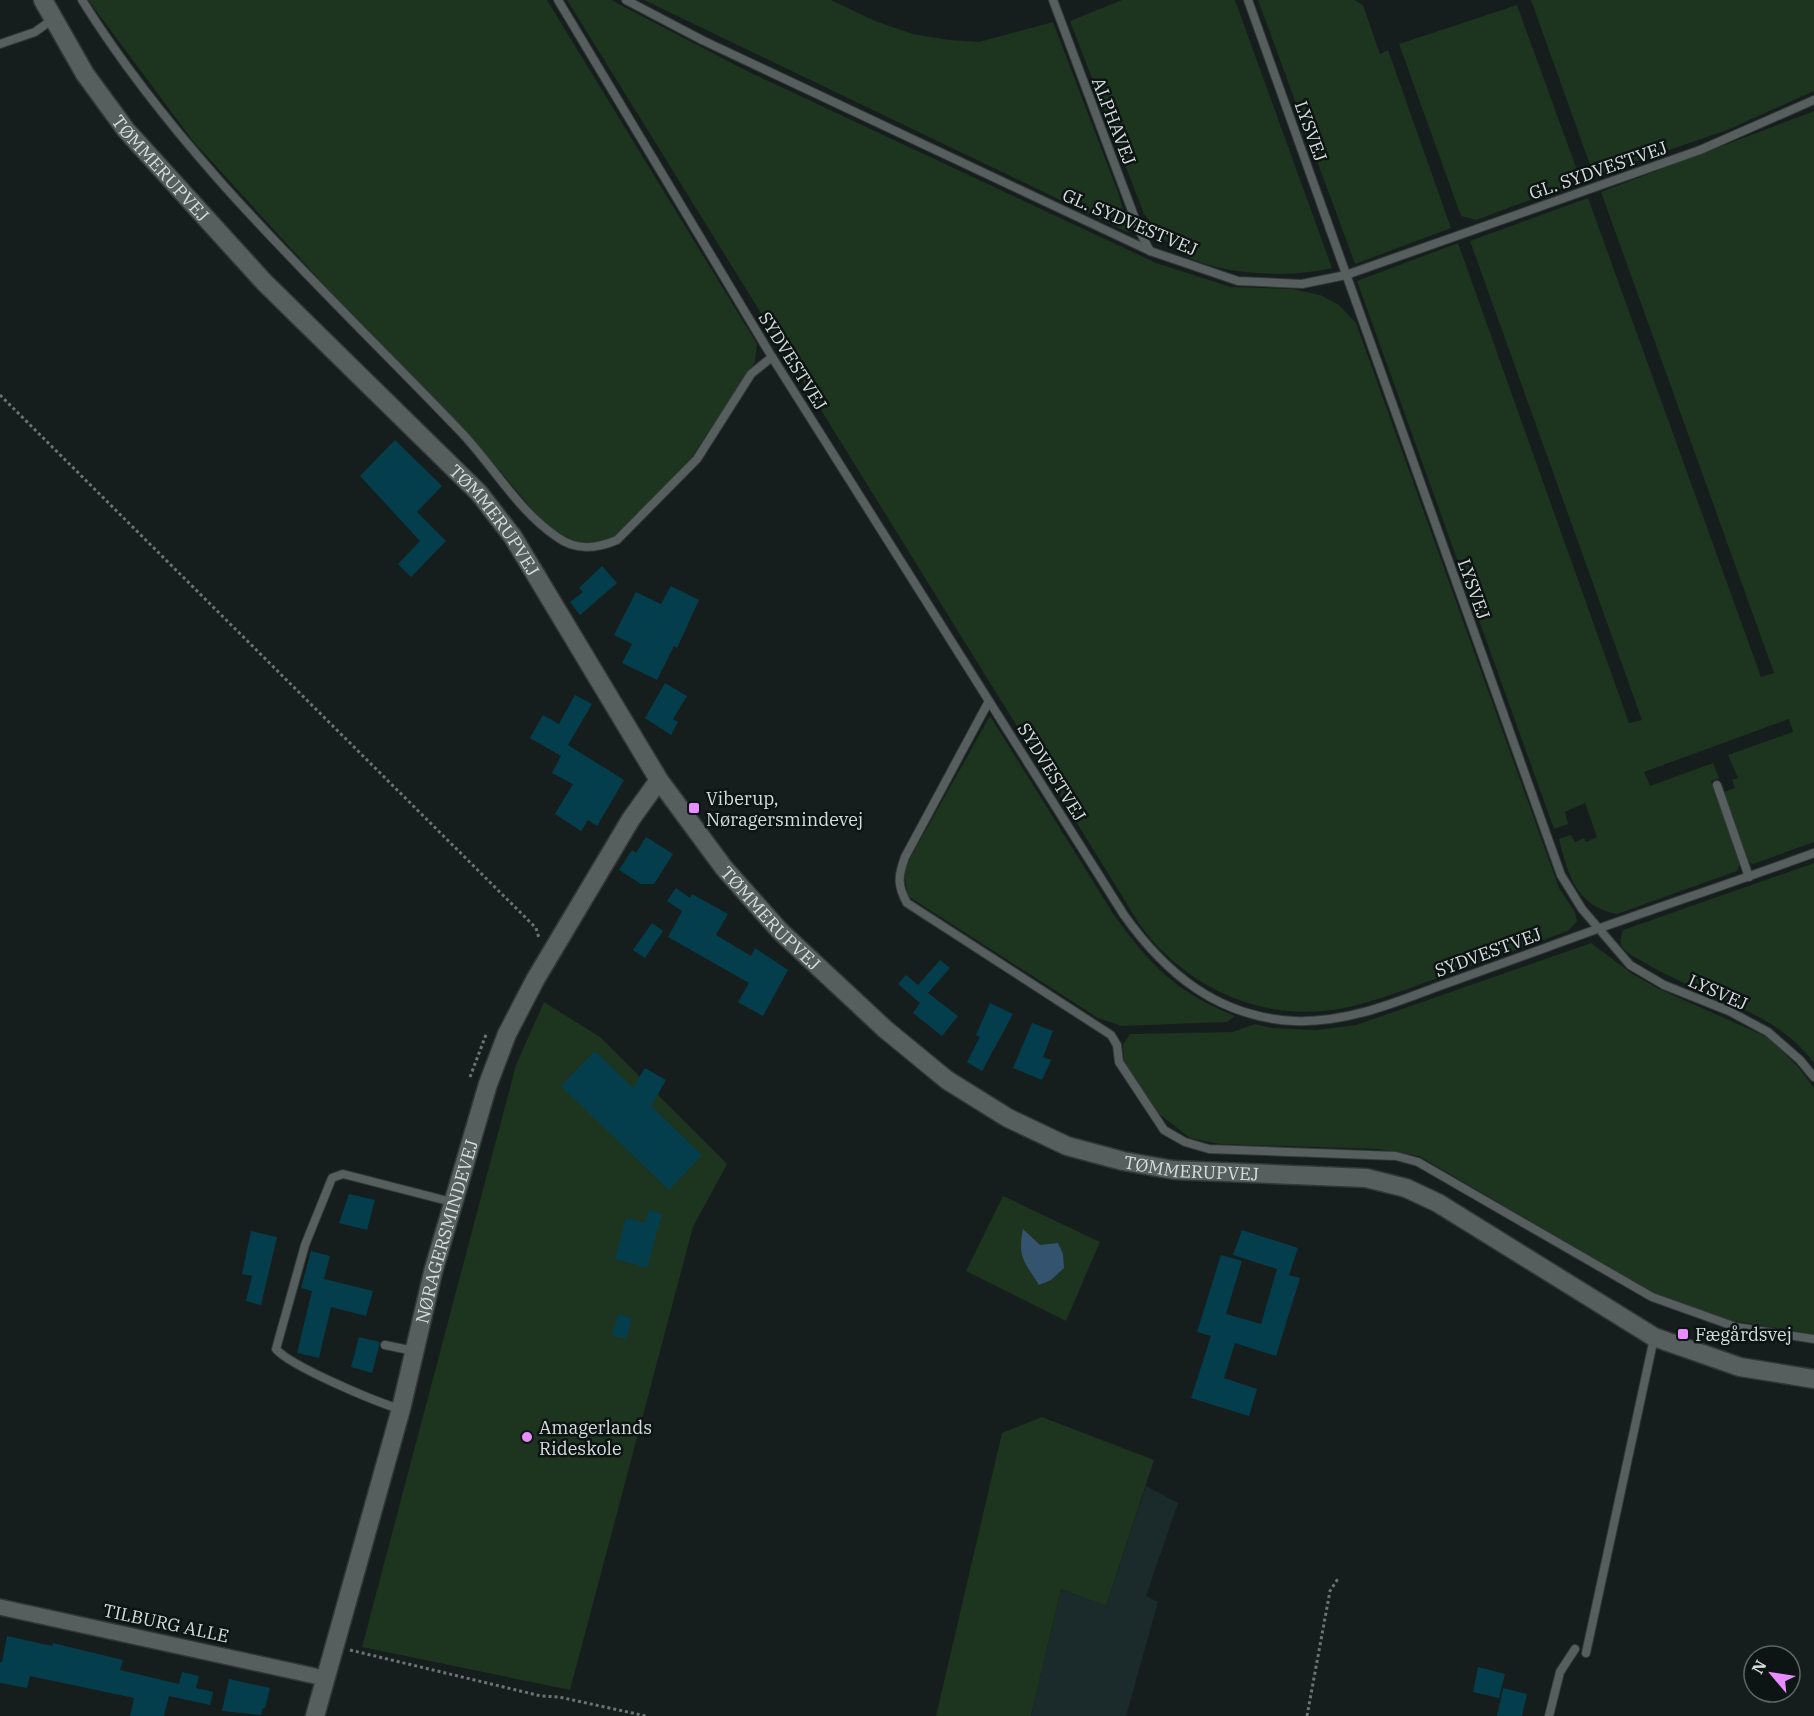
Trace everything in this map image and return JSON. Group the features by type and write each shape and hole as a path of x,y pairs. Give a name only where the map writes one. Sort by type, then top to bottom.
{"street":[{"name":"TØMMERUPVEJ","path":"43,0 85,74 126,130 264,282 479,493 513,537 659,780 724,868 780,931 885,1029 939,1073 1008,1118 1067,1146 1123,1161 1174,1170 1366,1178 1406,1188 1438,1203 1654,1337 1740,1367 1814,1379"},
{"name":"NØRAGERSMINDEVEJ","path":"315,1716 400,1409 453,1202 488,1084 507,1034 535,980 625,829 659,780"},
{"name":"TILBURG ALLE","path":"0,1607 324,1678"}],"lane":[{"path":"82,0 118,55 198,154 347,318 459,430 538,523 559,539 587,548 603,547 617,540 697,459 751,374 772,357"},
{"name":"SYDVESTVEJ","path":"558,0 772,357 989,701 1148,949 1187,983 1214,999 1253,1014 1294,1021 1335,1019 1365,1012 1814,853"},
{"name":"GL. SYDVESTVEJ","path":"626,0 702,40 1150,251 1238,281 1302,284 1346,275 1700,150 1814,100"},
{"name":"ALPHAVEJ","path":"1053,0 1140,232 1150,251"},
{"name":"LYSVEJ","path":"1248,0 1561,875 1582,909 1630,965 1664,985 1720,1007 1768,1032 1800,1060 1814,1077"},
{"path":"0,44 35,32 53,19"},
{"path":"989,701 905,857 898,875 899,888 907,903 1111,1035 1118,1045 1119,1062 1164,1130 1185,1142 1209,1149 1396,1156 1418,1162 1653,1297 1736,1327 1814,1340"},
{"path":"1717,785 1749,877"},
{"path":"400,1409 382,1404 294,1365 276,1349 305,1245 332,1178 343,1174 453,1202"},
{"path":"1586,1653 1654,1337"},
{"path":"385,1345 414,1351"},
{"path":"1549,1716 1560,1672 1575,1649"}],"path":[{"path":"0,395 487,882 536,928 539,937 535,943"},
{"path":"1307,1716 1330,1591 1339,1577"},
{"path":"333,1646 541,1696 559,1697 646,1716"}],"shaded area":[{"path":"1146,1486 1178,1503 1146,1596 1158,1602 1126,1716 1031,1716 1061,1589 1106,1606"}],"green space":[{"path":"88,0 547,0 757,344 755,362 691,458 617,535 596,544 577,542 563,535 542,521 469,434 379,345 193,141"},
{"path":"567,0 611,0 749,72 1156,263 1231,287 1292,289 1320,295 1339,305 1356,323 1559,888 1575,912 1577,921 1568,931 1379,999 1316,1012 1261,1007 1235,999 1187,972 1166,954 1135,918"},
{"path":"644,0 831,0 875,21 913,34 979,42 1053,22 1119,195 1129,233"},
{"path":"1122,0 1235,0 1332,268 1277,274 1235,271 1216,267 1182,254 1171,246 1144,214 1070,21"},
{"path":"1258,0 1354,0 1363,5 1380,54 1388,50 1451,228 1355,264"},
{"path":"1531,0 1814,0 1814,91 1727,130 1594,176"},
{"path":"1517,5 1581,181 1476,220 1461,216 1399,44"},
{"path":"1814,111 1814,842 1753,864 1747,861 1722,793 1735,788 1732,780 1738,778 1728,755 1793,732 1789,719 1644,772 1650,786 1713,763 1719,778 1711,781 1740,863 1737,871 1617,914 1592,904 1583,896 1570,876 1559,839 1571,835 1575,842 1584,838 1586,842 1597,837 1585,803 1565,812 1568,824 1554,829 1357,281 1458,243 1629,723 1642,720 1470,241 1588,198 1761,677 1774,673 1601,192"},
{"path":"990,716 1114,915 1140,949 1166,976 1181,987 1214,1007 1235,1016 1227,1022 1121,1026 1098,1018 908,896 904,873 909,860"},
{"path":"1814,863 1814,1063 1779,1029 1758,1016 1666,975 1630,954 1622,946 1623,930"},
{"path":"1591,943 1631,973 1657,988 1769,1038 1799,1068 1814,1088 1814,1334 1729,1320 1650,1291 1419,1156 1379,1149 1220,1144 1190,1138 1153,1109 1124,1062 1123,1045 1130,1034 1233,1032 1255,1024 1272,1028 1316,1030 1356,1025"},
{"name":"Amagerlands Rideskole","path":"544,1002 600,1037 727,1164 693,1227 570,1690 362,1647 516,1065"},
{"path":"1003,1196 1100,1242 1066,1321 966,1271"},
{"path":"1042,1417 1154,1460 1106,1606 1061,1589 1031,1716 936,1716 1002,1433"}],"water":[{"path":"1023,1229 1040,1245 1058,1243 1063,1254 1064,1268 1051,1280 1039,1285 1023,1259 1021,1239"}],"building":[{"path":"395,440 442,486 417,512 446,541 411,577 398,564 420,541 360,476"},
{"path":"602,566 617,583 580,615 570,602 583,592 579,588"},
{"path":"671,586 699,600 677,648 674,646 657,680 622,663 632,644 614,635 636,592 661,604"},
{"path":"665,683 687,696 673,719 678,722 671,735 645,718"},
{"path":"575,695 592,704 568,745 624,780 597,826 588,820 581,831 555,814 573,784 552,773 561,756 530,738 543,715 559,724"},
{"path":"646,837 673,854 654,884 641,884 619,870 632,850 636,853"},
{"path":"676,888 690,898 692,894 728,914 716,935 751,956 755,948 788,970 763,1016 738,1002 749,983 668,937 682,911 667,901"},
{"path":"652,923 663,931 645,958 633,950"},
{"path":"940,960 950,968 928,993 958,1016 942,1036 913,1013 920,1003 898,984 906,975 918,985"},
{"path":"990,1003 1013,1014 982,1071 967,1062 980,1037 976,1035"},
{"path":"1032,1023 1053,1031 1043,1057 1051,1060 1042,1080 1013,1068"},
{"path":"595,1051 633,1088 645,1068 666,1080 651,1106 702,1155 669,1190 561,1086"},
{"path":"349,1194 375,1200 367,1230 339,1223"},
{"path":"649,1210 662,1214 647,1268 615,1259 626,1218 645,1223"},
{"path":"1242,1230 1298,1248 1289,1275 1300,1278 1276,1356 1235,1343 1224,1378 1257,1389 1249,1416 1191,1398 1211,1336 1197,1332 1221,1255 1242,1261 1226,1314 1261,1324 1277,1269 1233,1255"},
{"path":"251,1231 277,1237 261,1305 246,1301 252,1276 242,1274"},
{"path":"311,1251 330,1256 324,1279 373,1291 366,1316 331,1307 319,1358 297,1353 312,1291 301,1288"},
{"path":"618,1314 632,1318 626,1339 612,1335"},
{"path":"359,1337 380,1342 372,1373 351,1367"},
{"path":"7,1636 52,1646 53,1643 123,1660 120,1670 179,1684 182,1672 199,1676 196,1688 213,1692 210,1705 169,1696 164,1716 130,1716 134,1698 30,1676 27,1688 0,1683 0,1662 2,1662"},
{"path":"1478,1667 1505,1674 1499,1698 1473,1692"},
{"path":"229,1679 270,1688 261,1715 222,1711"},
{"path":"1503,1688 1527,1694 1522,1716 1497,1716"}],"place":[{"name":"Viberup, Nøragersmindevej","path":"694,808"},
{"name":"Fægårdsvej","path":"1683,1334"},
{"name":"Amagerlands Rideskole","path":"527,1437"}]}
